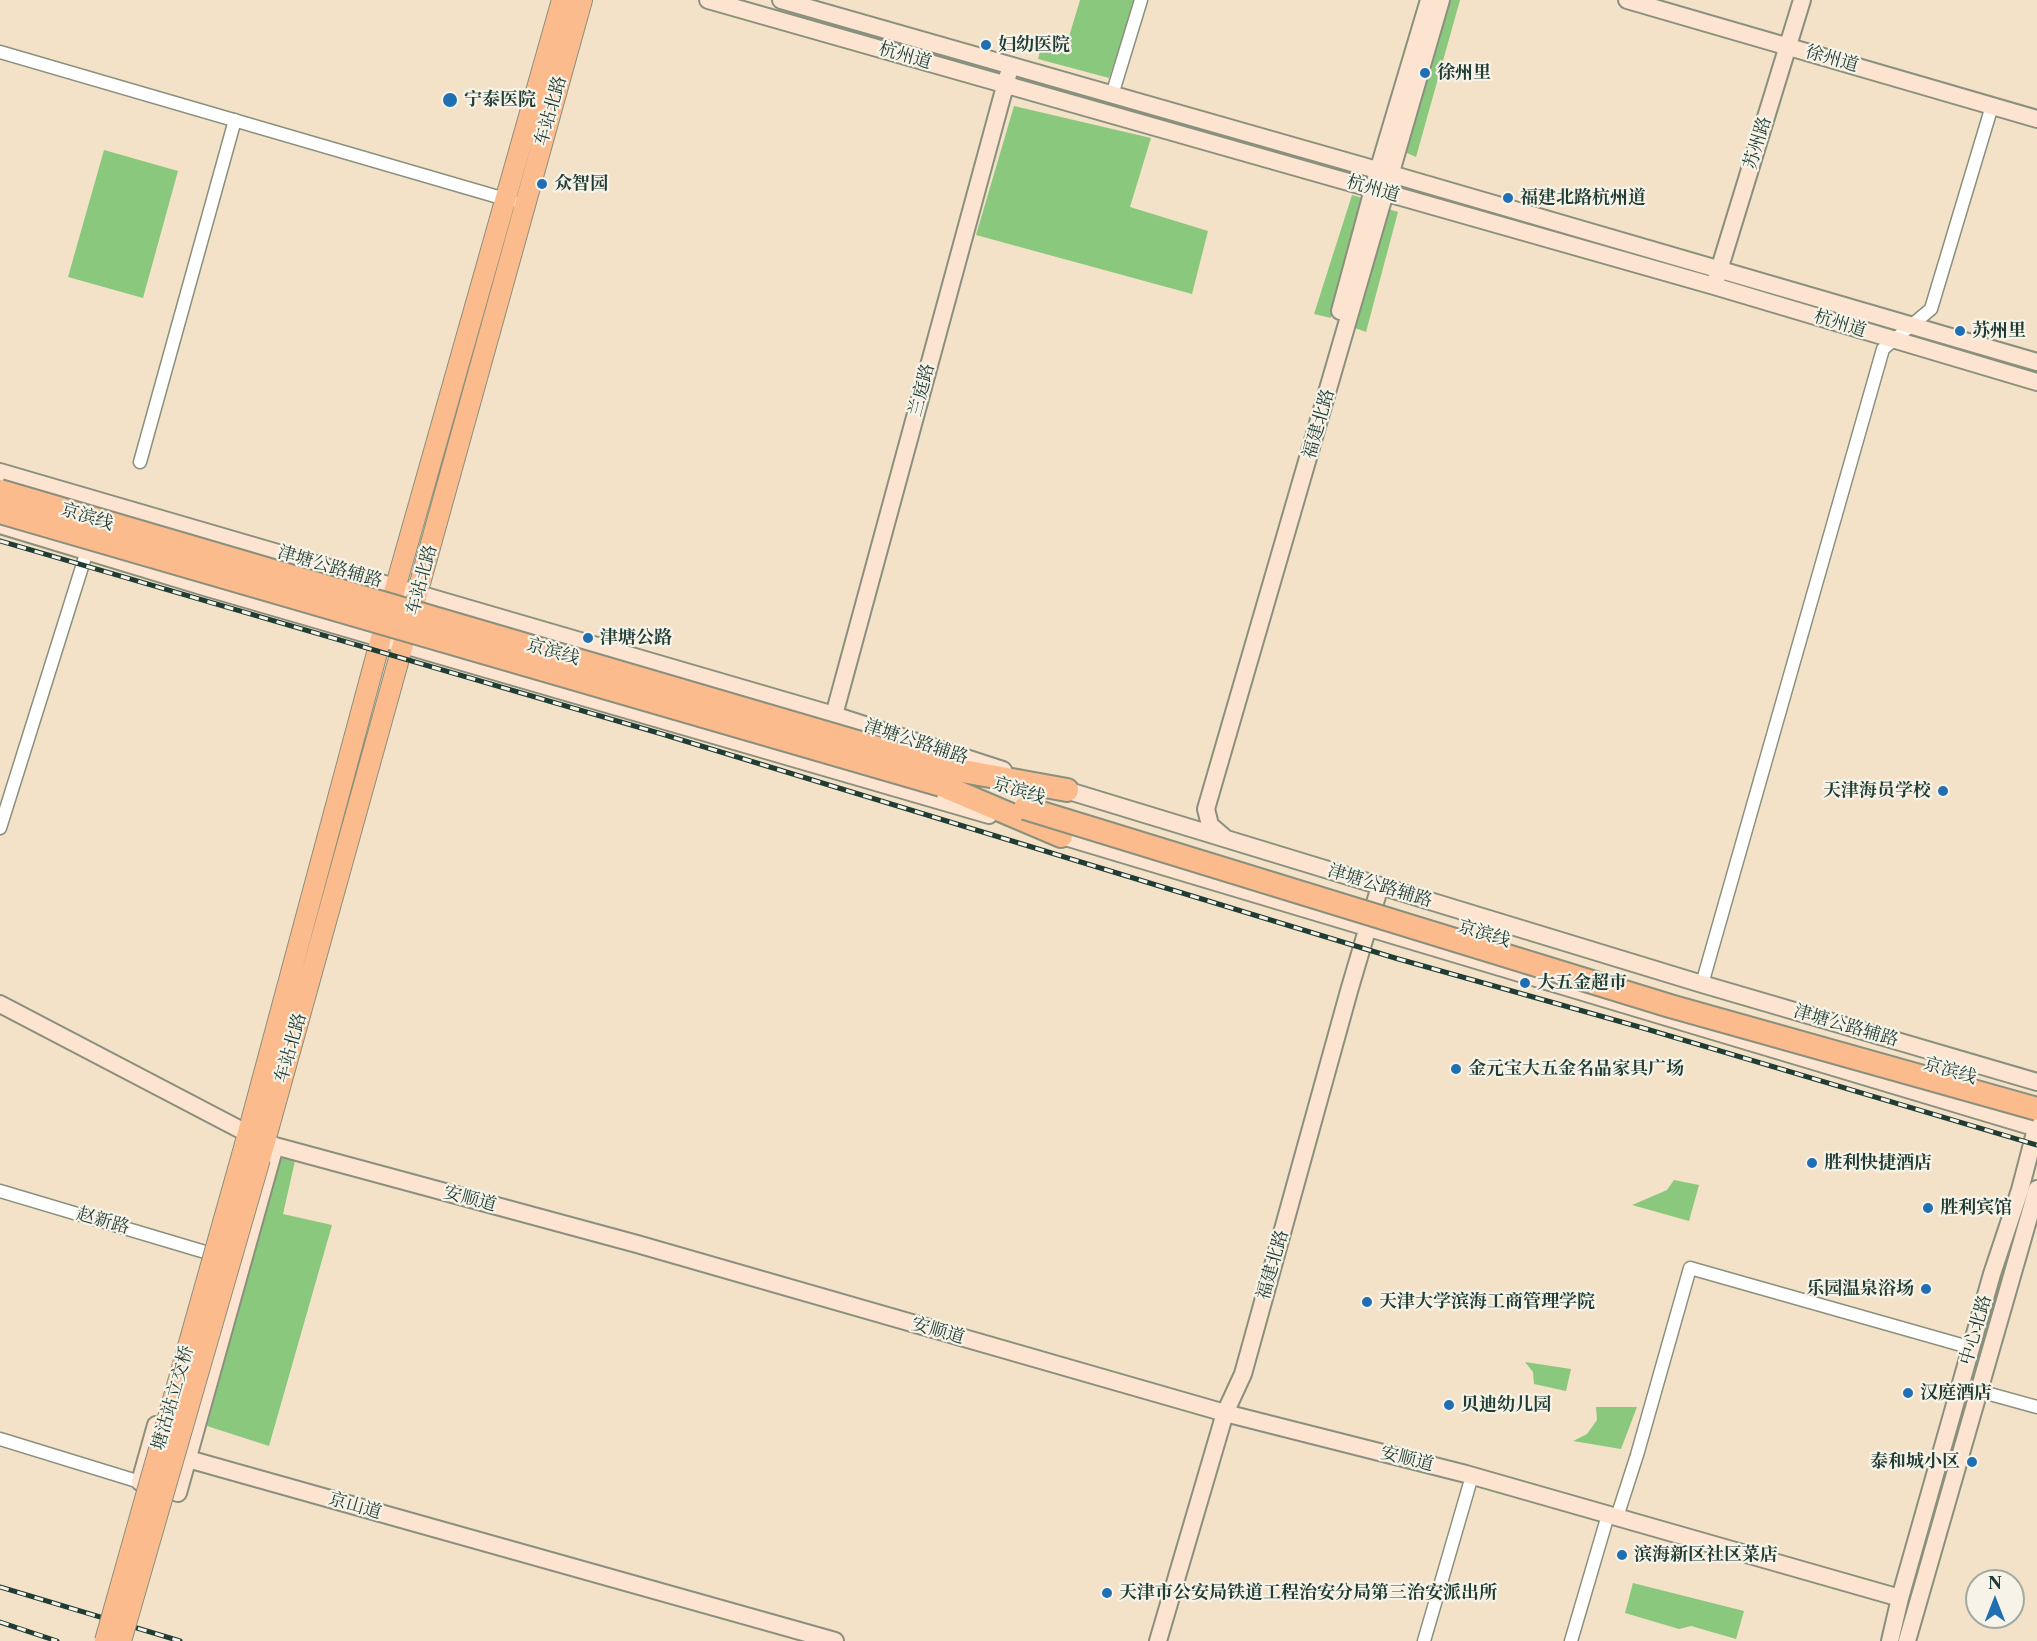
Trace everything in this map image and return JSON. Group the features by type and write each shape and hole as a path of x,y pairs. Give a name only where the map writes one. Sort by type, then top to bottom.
{"highway":[{"name":"京滨线","path":"0,491 944,777"},
{"name":"京滨线","path":"0,512 1028,801 1695,998 2037,1095"},
{"path":"944,777 1067,790"},
{"path":"944,777 1061,836"},
{"name":"京滨线","path":"1028,801 1670,1006 2037,1109"}],"main road":[{"name":"车站北路","path":"255,1144 381,638 561,0"},
{"name":"车站北路","path":"255,1144 404,645 582,0"},
{"name":"杭州道","path":"708,0 1380,191 1912,326 2037,362"},
{"name":"杭州道","path":"781,0 1385,172 1716,278 1894,341 2037,382"},
{"name":"福建北路","path":"1228,840 1210,825 1206,809 1380,191 1429,0"},
{"name":"福建北路","path":"1385,172 1441,0"},
{"name":"徐州道","path":"1627,0 2037,119"},
{"name":"苏州路","path":"1716,278 1802,0"},
{"name":"兰庭路","path":"834,715 1011,66"},
{"name":"福建北路","path":"1162,820 1190,817 1199,806 1380,191"},
{"name":"津塘公路辅路","path":"0,472 834,715 1162,820 1702,984 2037,1082"},
{"path":"0,525 1061,836 2037,1127"},
{"name":"福建北路","path":"1158,1641 1225,1413 1243,1374 1380,886"},
{"name":"安顺道","path":"0,1004 255,1144 638,1244 1225,1413 1472,1476 1900,1599"},
{"path":"2014,1076 2037,1073"},
{"path":"2014,1076 2027,1084 2037,1095"},
{"path":"2004,1118 2017,1125 2024,1134 2028,1146 2028,1160"},
{"name":"中心北路","path":"1890,1641 1992,1274 2037,1127"},
{"path":"255,1144 188,1458 178,1493 140,1482 206,1252 255,1144"},
{"name":"塘沽站立交桥","path":"105,1641 255,1144"},
{"name":"塘沽站立交桥","path":"121,1641 255,1144"},
{"name":"中心北路","path":"1909,1641 2037,1189"},
{"name":"京山道","path":"188,1458 835,1641"},
{"path":"1884,1641 1895,1618"}],"street":[{"path":"1112,95 1141,0"},
{"path":"0,52 524,205"},
{"path":"1702,984 1883,349 1931,309 1992,106"},
{"path":"140,462 235,120"},
{"path":"0,828 87,551"},
{"name":"赵新路","path":"0,1191 206,1252"},
{"path":"1570,1641 1613,1516 1637,1455 1690,1268 1972,1348"},
{"path":"1979,1391 2037,1407"},
{"path":"0,1439 140,1482"},
{"path":"1424,1641 1472,1476"}],"green space":[{"path":"1080,0 1136,0 1109,78 1038,59 1040,51 1068,40"},
{"path":"1450,0 1460,0 1416,157 1405,152"},
{"path":"1014,106 1151,138 1130,207 1208,231 1192,294 976,235"},
{"path":"104,150 178,171 143,298 68,277"},
{"path":"1352,195 1366,199 1331,318 1314,314"},
{"path":"1388,209 1398,212 1366,332 1355,328"},
{"path":"280,1158 295,1161 283,1214 332,1225 269,1446 207,1426"},
{"path":"1674,1180 1699,1185 1689,1221 1632,1205 1667,1190"},
{"path":"1525,1362 1571,1369 1566,1391 1534,1384 1533,1372"},
{"path":"1596,1407 1637,1407 1621,1449 1573,1441 1587,1434 1597,1420"},
{"path":"1633,1583 1744,1611 1736,1639 1691,1626 1679,1629 1625,1613"}],"railway":[{"path":"0,541 662,734 1395,958 1643,1028 2037,1145"},
{"path":"0,1587 180,1641"},
{"path":"0,1622 57,1641"}],"place":[{"name":"妇幼医院","path":"986,45"},
{"name":"徐州里","path":"1425,73"},
{"name":"宁泰医院","path":"450,100"},
{"name":"众智园","path":"542,184"},
{"name":"福建北路杭州道","path":"1508,198"},
{"name":"苏州里","path":"1960,331"},
{"name":"津塘公路","path":"588,638"},
{"name":"天津海员学校","path":"1943,791"},
{"name":"大五金超市","path":"1525,983"},
{"name":"金元宝大五金名品家具广场","path":"1456,1069"},
{"name":"胜利快捷酒店","path":"1812,1163"},
{"name":"胜利宾馆","path":"1928,1208"},
{"name":"乐园温泉浴场","path":"1926,1289"},
{"name":"天津大学滨海工商管理学院","path":"1367,1302"},
{"name":"汉庭酒店","path":"1908,1393"},
{"name":"贝迪幼儿园","path":"1449,1405"},
{"name":"泰和城小区","path":"1972,1462"},
{"name":"滨海新区社区菜店","path":"1622,1555"},
{"name":"天津市公安局铁道工程治安分局第三治安派出所","path":"1107,1593"}]}
